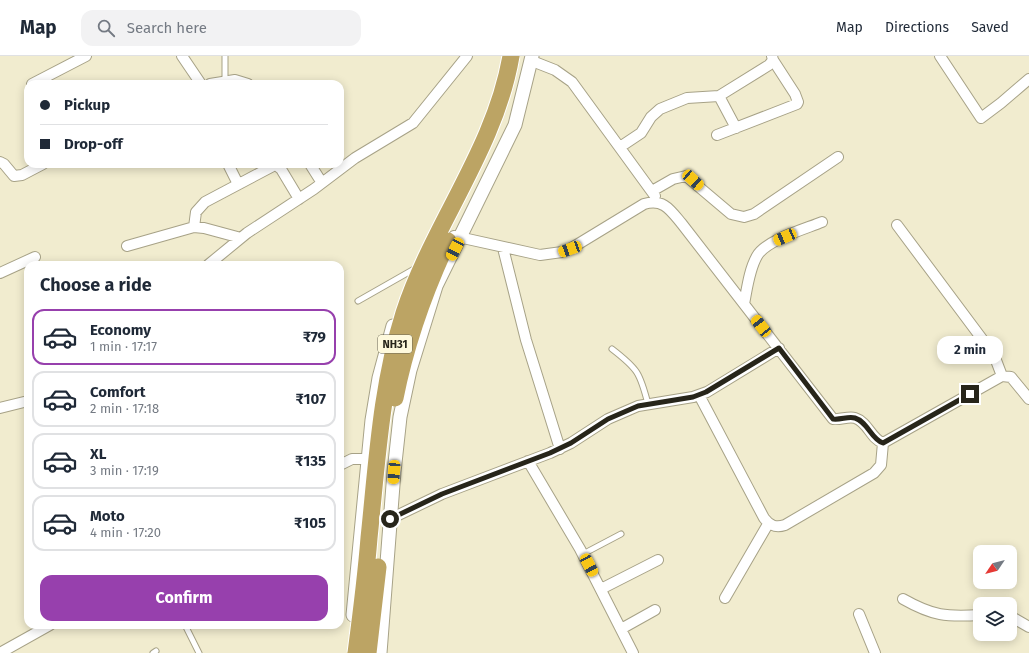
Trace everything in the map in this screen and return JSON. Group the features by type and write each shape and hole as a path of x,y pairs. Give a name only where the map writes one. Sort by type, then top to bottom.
{"highway":[{"name":"NH31","path":"356,653 380,416 390,363 404,312 421,268 476,158 503,92 511,56"},
{"name":"NH31","path":"368,653 392,412 413,326 431,276 500,130 528,58"}],"street":[{"path":"40,80 86,56"},
{"path":"182,56 198,80"},
{"path":"349,653 368,459 379,378 387,344 417,268 478,141 499,86 505,56"},
{"path":"940,56 981,118 1001,103 1029,78"},
{"path":"344,166 355,158 413,123 464,57"},
{"path":"380,653 390,519 400,417 410,370 436,286 515,125 528,58 555,70 572,82 660,202"},
{"path":"620,147 641,133 651,117 660,109 687,98 719,96 769,65 772,58"},
{"path":"717,135 794,106 798,102 772,58"},
{"path":"719,96 736,128"},
{"path":"652,191 673,179 686,176 693,180 731,214 744,217 754,214 838,157"},
{"path":"0,162 4,164 14,176 34,168"},
{"path":"230,168 238,184"},
{"path":"194,227 196,212 199,207 238,184 270,168"},
{"path":"280,168 301,198"},
{"path":"311,168 318,186"},
{"path":"213,261 241,238 301,198 342,168"},
{"path":"433,234 461,237 503,248 540,255 562,252 570,249 644,204 652,201 660,202 667,205 671,210 833,419 855,418 861,421 878,442 883,443 1002,376 1011,377 1029,399"},
{"path":"744,304 754,263 761,250 772,243 822,222"},
{"path":"897,225 994,355 1002,376"},
{"path":"127,246 194,227 204,228 241,238"},
{"path":"503,248 526,340 560,449"},
{"path":"26,261 35,257"},
{"path":"0,273 24,262"},
{"path":"390,519 442,494 560,449 617,415 638,406 699,395 779,348"},
{"path":"699,395 768,524 780,527 785,525 874,473 881,465 883,443"},
{"path":"0,408 24,402"},
{"path":"344,463 352,459 368,459"},
{"path":"528,461 583,554 633,653"},
{"path":"725,598 768,524"},
{"path":"601,589 658,560"},
{"path":"904,599 923,610 939,615 955,617 973,616"},
{"path":"621,629 654,610"},
{"path":"859,614 875,653"},
{"path":"1017,620 1029,627"},
{"path":"0,653 43,629"}],"lane":[{"path":"224,56 225,80"},
{"path":"358,301 417,268"},
{"path":"612,349 636,368 641,378 648,404"},
{"path":"583,554 622,534"},
{"path":"187,629 199,653"}],"route":[{"path":"390,519 442,494 550,453 571,443 608,419 638,406 693,397 706,392 779,348 833,419 838,420 855,418 861,421 878,442 883,443 890,441 970,394"}]}
